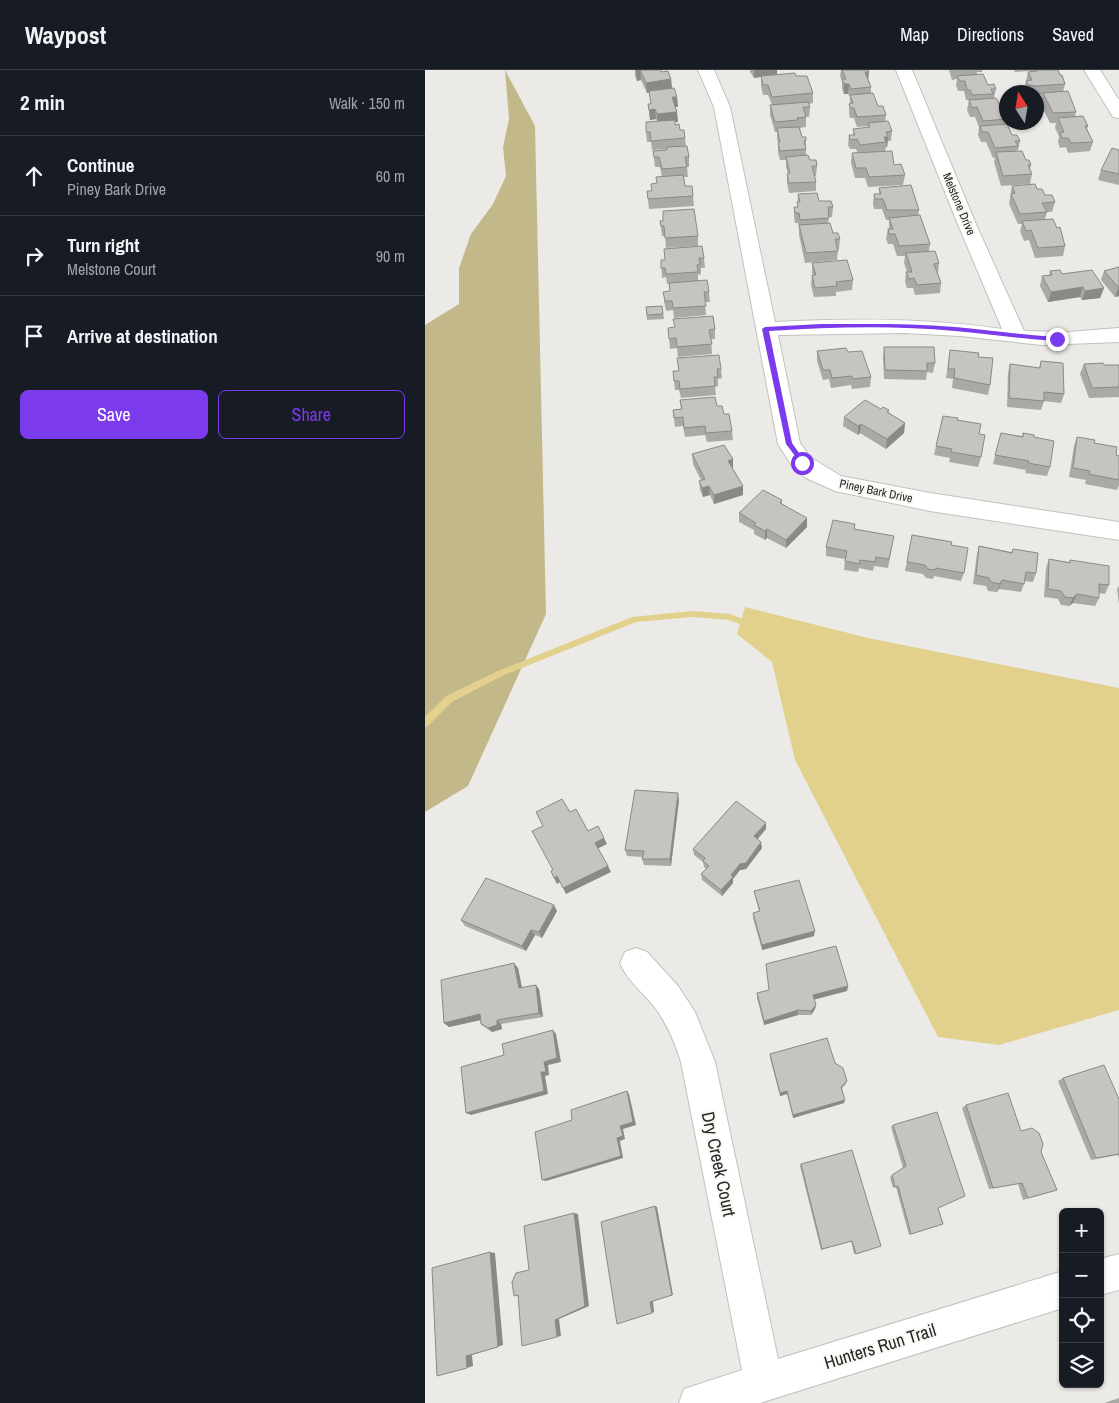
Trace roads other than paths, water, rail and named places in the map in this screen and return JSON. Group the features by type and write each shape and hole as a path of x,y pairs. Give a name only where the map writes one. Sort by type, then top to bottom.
{"street":[{"name":"Piney Bark Drive","path":"706,70 722,107 789,444 802,463 835,483 930,502 1119,531"},
{"name":"Melstone Drive","path":"904,70 966,222 1016,336"},
{"path":"1092,70 1119,113"},
{"path":"765,329 821,326 894,326 955,329 1057,339 1119,335"},
{"name":"Dry Creek Court","path":"636,963 667,997 684,1023 698,1062 764,1382"},
{"path":"1104,1277 1119,1272"},
{"name":"Hunters Run Trail","path":"698,1403 1059,1290"}],"waterway":[{"path":"425,723 449,699 501,673 635,619 692,614 730,617 752,626"}]}
